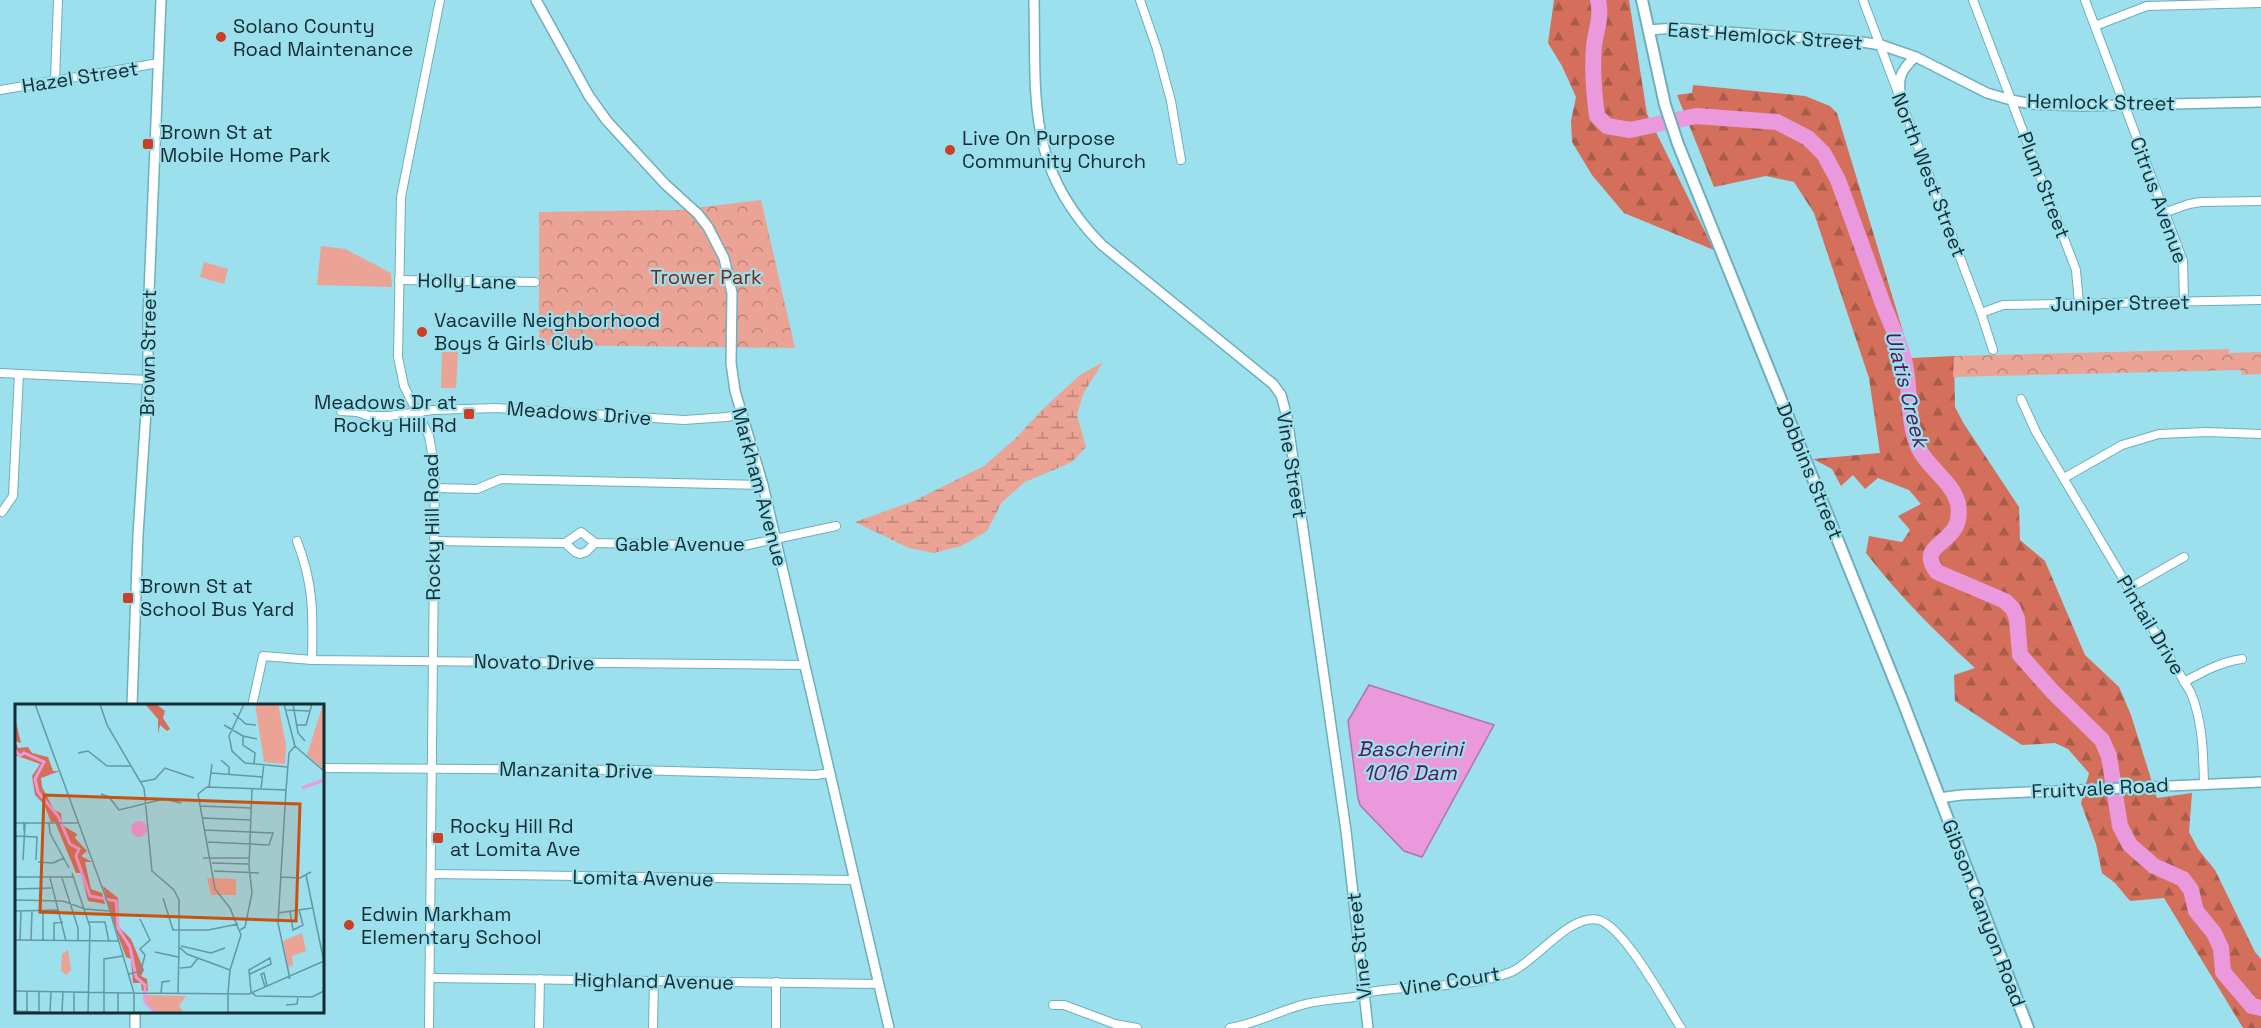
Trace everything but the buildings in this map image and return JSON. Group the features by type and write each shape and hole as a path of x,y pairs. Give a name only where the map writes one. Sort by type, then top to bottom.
{"main road":[{"path":"1642,0 1649,30"},
{"name":"Dobbins Street","path":"1649,30 1665,105 1678,144 1903,702 1939,798"},
{"name":"Gibson Canyon Road","path":"1939,798 2028,1028"}],"street":[{"path":"55,80 58,0"},
{"name":"Brown Street","path":"132,704 138,535 148,380 148,318 161,0"},
{"name":"Rocky Hill Road","path":"429,1028 435,470 431,444 404,386 398,357 401,197 440,0"},
{"name":"Markham Avenue","path":"536,0 589,96 607,121 664,182 698,214 717,242 729,273 732,292 731,363 735,392 763,485 889,1028"},
{"name":"Vine Street","path":"1034,0 1035,96 1038,129 1048,165 1065,201 1081,223 1102,245 1273,384 1281,395 1287,417 1346,831 1368,1028"},
{"path":"1140,0 1157,49 1171,101 1181,160"},
{"name":"North West Street","path":"1863,0 1993,350"},
{"name":"Plum Street","path":"1973,0 2076,270 2079,304"},
{"name":"Citrus Avenue","path":"2085,0 2183,261 2184,301"},
{"path":"2096,26 2147,6 2229,2 2261,3"},
{"name":"East Hemlock Street","path":"1649,30 1674,28 1881,45"},
{"name":"Hemlock Street","path":"1881,45 1915,57 1963,82 2011,100 2055,106 2261,102"},
{"path":"1901,102 1899,86 1901,72 1915,57"},
{"name":"Hazel Street","path":"0,90 159,63"},
{"path":"2166,212 2201,202 2261,201"},
{"name":"Holly Lane","path":"399,279 535,282"},
{"name":"Juniper Street","path":"1981,314 2003,305 2261,300"},
{"path":"0,373 148,380"},
{"path":"2,512 13,496 19,374"},
{"name":"Pintail Drive","path":"2021,399 2036,432 2184,682 2198,711 2202,731 2204,783"},
{"name":"Meadows Drive","path":"341,411 357,412 369,416 389,416 417,412 496,408 684,420 741,414"},
{"path":"2064,478 2122,445 2158,434 2207,432 2261,434"},
{"path":"435,488 477,489 501,479 763,485"},
{"name":"Gable Avenue","path":"434,541 566,543 580,532 595,543 743,546 836,526"},
{"path":"297,542 310,583 313,603 312,660"},
{"name":"Gable Avenue","path":"566,543 574,552 580,554 586,552 595,543"},
{"path":"2128,589 2184,557"},
{"name":"Novato Drive","path":"252,704 263,656 312,660 805,665"},
{"path":"2184,682 2211,668 2242,659"},
{"name":"Manzanita Drive","path":"324,768 830,773"},
{"name":"Fruitvale Road","path":"1939,798 2096,788 2261,782"},
{"name":"Lomita Avenue","path":"431,874 854,880"},
{"name":"Vine Court","path":"1230,1028 1247,1025 1305,1004 1374,991 1428,987 1496,976 1512,971 1532,959 1579,921 1598,920 1610,927 1628,946 1681,1028"},
{"name":"Highland Avenue","path":"430,978 879,984"},
{"path":"539,1028 540,979"},
{"path":"653,1028 654,981"},
{"path":"776,982 776,1028"},
{"path":"1053,1005 1064,1005 1115,1024 1137,1028"}],"green space":[{"path":"1554,0 1629,0 1647,114 1714,250 1624,213 1592,175 1572,142 1571,121 1576,97 1562,66 1548,43"},
{"path":"1693,85 1805,96 1830,106 1837,113 1911,358 1954,356 1955,407 2019,507 2020,540 2045,561 2085,655 2119,687 2131,715 2157,798 2192,793 2189,832 2198,849 2215,870 2255,952 2261,959 2261,1028 2243,1028 2164,898 2130,901 2115,883 2102,873 2096,844 2081,803 2089,773 2068,749 2055,743 2022,745 1955,701 1954,675 1975,668 1918,613 1866,553 1869,536 1902,542 1910,530 1898,516 1921,504 1909,490 1878,478 1865,489 1853,475 1841,486 1832,469 1813,459 1880,453 1869,378 1814,213 1794,182 1766,176 1714,187 1677,95 1692,93"},
{"name":"Trower Park","path":"761,200 795,348 539,345 539,212 679,210"},
{"path":"321,246 345,249 391,273 392,287 317,285"},
{"path":"204,262 228,269 224,284 200,277"},
{"path":"558,310 574,310 574,335 558,335"},
{"path":"2229,349 2229,353 2261,352 2261,374 2242,375 2241,370 1953,377 1954,356"},
{"path":"442,352 458,352 456,388 441,388"},
{"path":"1103,362 1083,394 1077,415 1086,447 1072,462 1025,482 1002,502 987,531 961,546 934,553 909,548 855,522 914,501 984,466 1080,375"}],"water":[{"name":"Bascherini 1016 Dam","path":"1369,685 1494,725 1422,857 1404,851 1360,805 1348,721"}],"waterway":[{"name":"Ulatis Creek","path":"1598,0 1599,18 1593,55 1594,90 1597,116 1607,126 1630,130 1696,116 1777,122 1808,138 1824,154 1838,180 1901,349 1907,375 1915,439 1923,456 1946,482 1958,504 1955,528 1935,548 1931,554 1931,562 1937,572 2005,601 2013,609 2017,619 2020,655 2052,691 2102,740 2109,756 2120,826 2130,845 2154,866 2183,879 2191,890 2196,911 2214,933 2221,948 2223,972 2252,1006 2261,1008"}],"place":[{"name":"Solano County Road Maintenance","path":"221,37"},
{"name":"Brown St at Mobile Home Park","path":"148,144"},
{"name":"Live On Purpose Community Church","path":"950,150"},
{"name":"Vacaville Neighborhood Boys & Girls Club","path":"422,332"},
{"name":"Meadows Dr at Rocky Hill Rd","path":"469,414"},
{"name":"Brown St at School Bus Yard","path":"128,598"},
{"name":"Rocky Hill Rd at Lomita Ave","path":"438,838"},
{"name":"Edwin Markham Elementary School","path":"349,925"}]}
